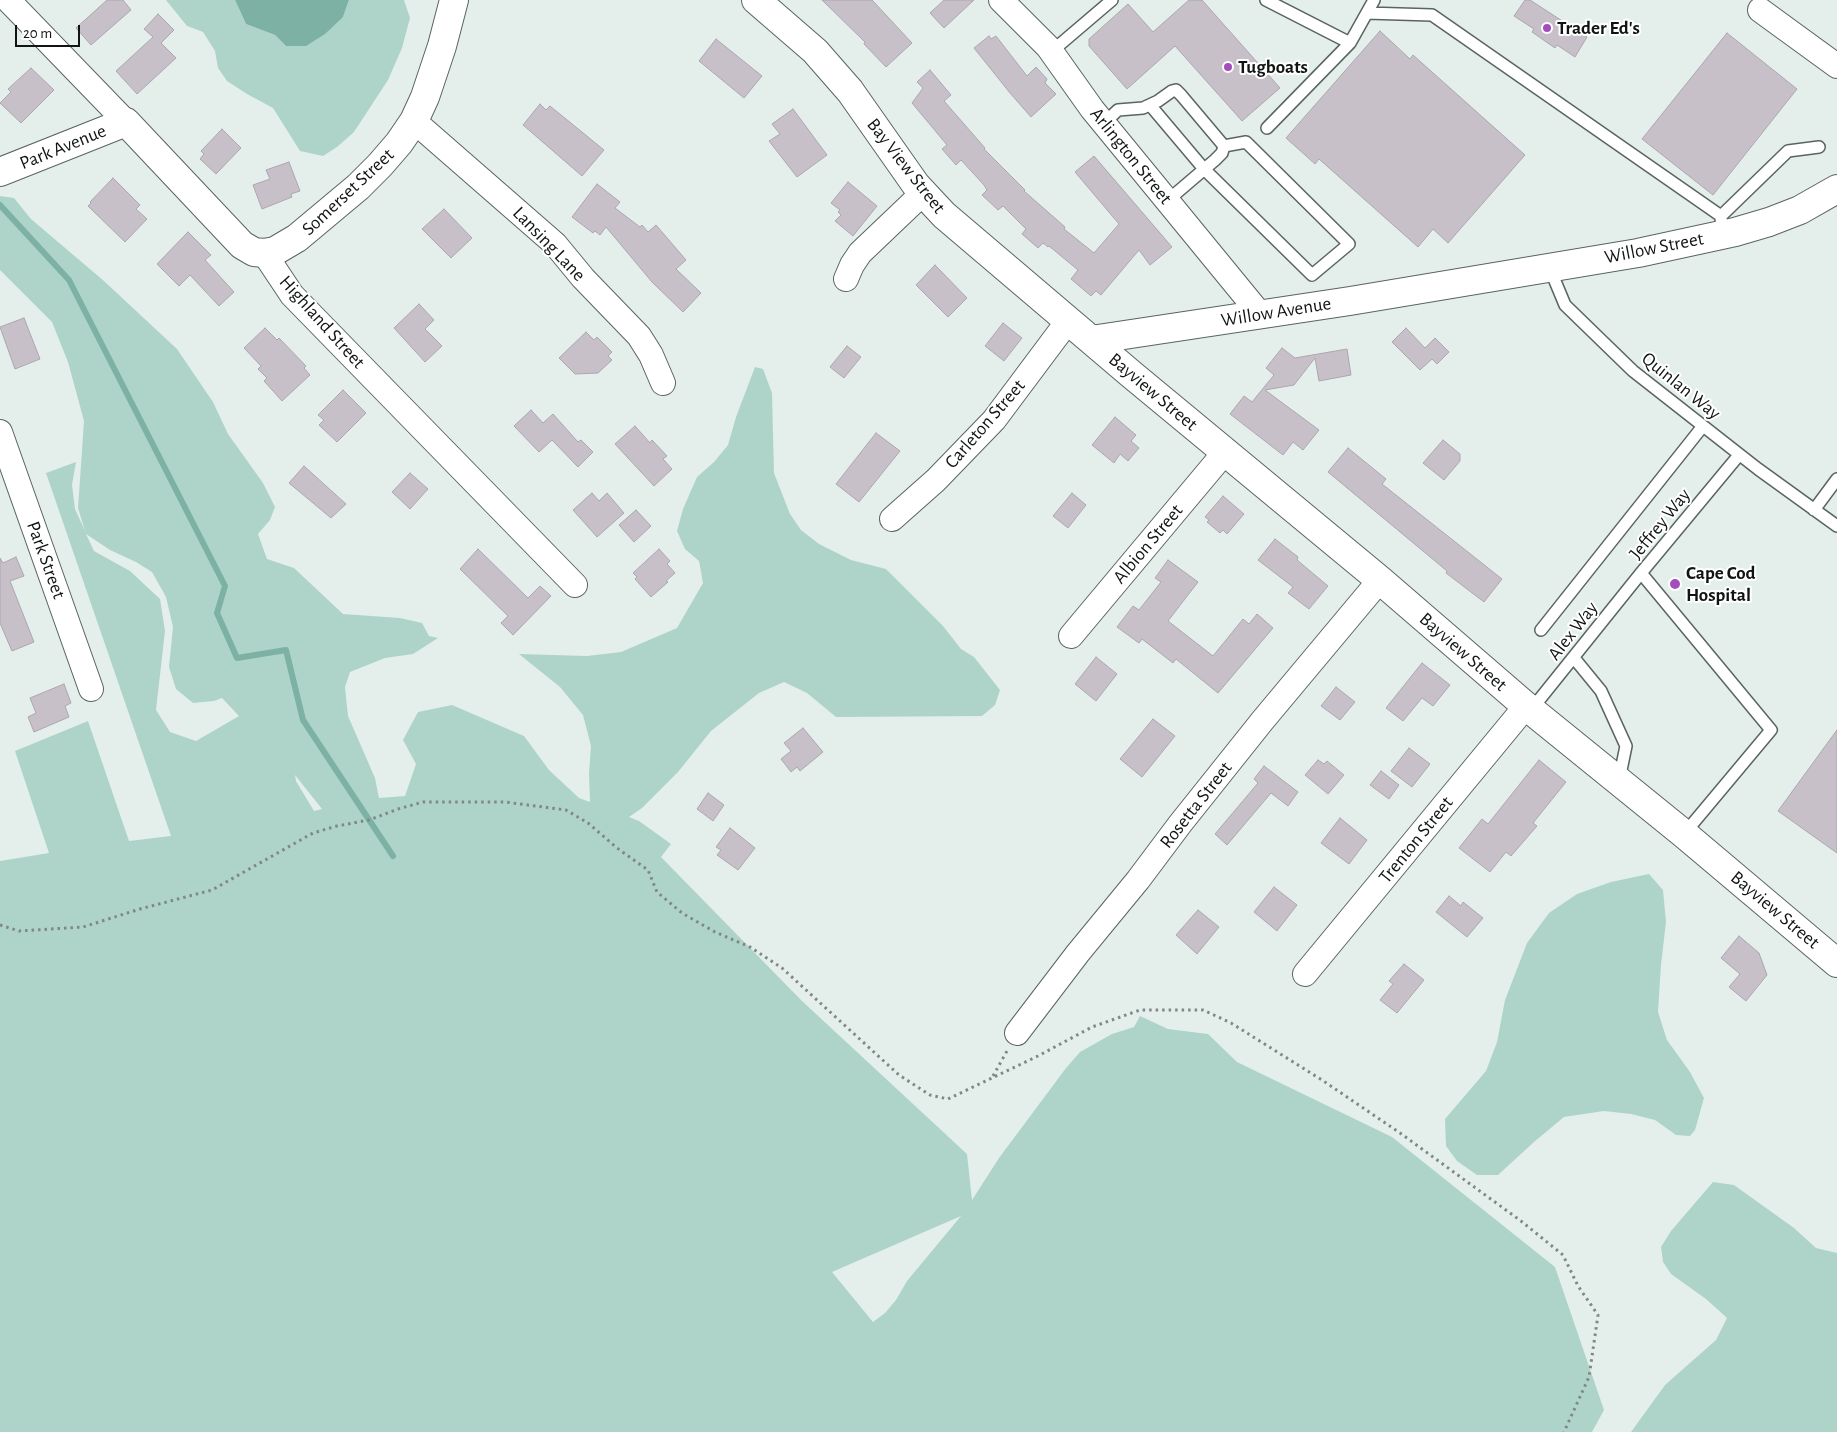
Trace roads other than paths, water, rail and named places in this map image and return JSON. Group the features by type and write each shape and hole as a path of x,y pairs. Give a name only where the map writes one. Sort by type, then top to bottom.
{"street":[{"path":"8,0 126,122 231,235 242,245 254,252 264,253"},
{"name":"Somerset Street","path":"264,253 275,251 297,238 358,187 399,143 414,120 434,72 454,0"},
{"name":"Bay View Street","path":"756,0 815,51 850,91 916,185 944,216 1090,340"},
{"name":"Arlington Street","path":"1000,0 1051,52 1104,123 1260,314"},
{"path":"1760,10 1837,66"},
{"name":"Lansing Lane","path":"414,120 555,244 582,278 642,340 651,355 663,384"},
{"name":"Park Avenue","path":"0,172 126,122"},
{"name":"Willow Street","path":"1462,283 1638,253 1721,226 1769,222 1800,210 1837,189"},
{"path":"846,279 860,253 923,193"},
{"name":"Highland Street","path":"264,253 292,295 574,585"},
{"name":"Willow Avenue","path":"1090,340 1462,283"},
{"name":"Carleton Street","path":"892,519 936,480 994,420 1068,321"},
{"name":"Bayview Street","path":"1090,340 1837,963"},
{"name":"Park Street","path":"0,432 91,689"},
{"name":"Albion Street","path":"1071,636 1225,452"},
{"name":"Rosetta Street","path":"1017,1033 1263,720 1380,580"},
{"name":"Trenton Street","path":"1305,974 1529,708"}],"lane":[{"path":"1051,52 1112,0"},
{"path":"1266,0 1350,42"},
{"path":"1267,128 1350,42 1374,0"},
{"path":"1367,13 1432,16 1721,226 1788,151 1819,146"},
{"path":"1104,123 1118,110 1143,108 1176,90 1224,146"},
{"path":"1150,105 1204,169 1312,275 1349,244 1246,142 1224,146"},
{"path":"1168,200 1222,153 1224,146"},
{"name":"Quinlan Way","path":"1550,269 1565,305 1633,371 1739,455 1837,526"},
{"path":"1540,630 1703,426"},
{"name":"Jeffrey Way","path":"1684,834 1771,730 1641,572 1739,455"},
{"path":"1814,510 1837,479"},
{"name":"Alex Way","path":"1529,708 1574,658 1641,572"},
{"path":"1574,658 1601,692 1626,746 1619,781"}],"waterway":[{"path":"0,205 69,280 225,586 217,613 237,658 286,650 303,720 393,856"}],"place":[{"name":"Trader Ed's","path":"1547,28"},
{"name":"Tugboats","path":"1228,67"},
{"name":"Cape Cod Hospital","path":"1675,584"}]}
